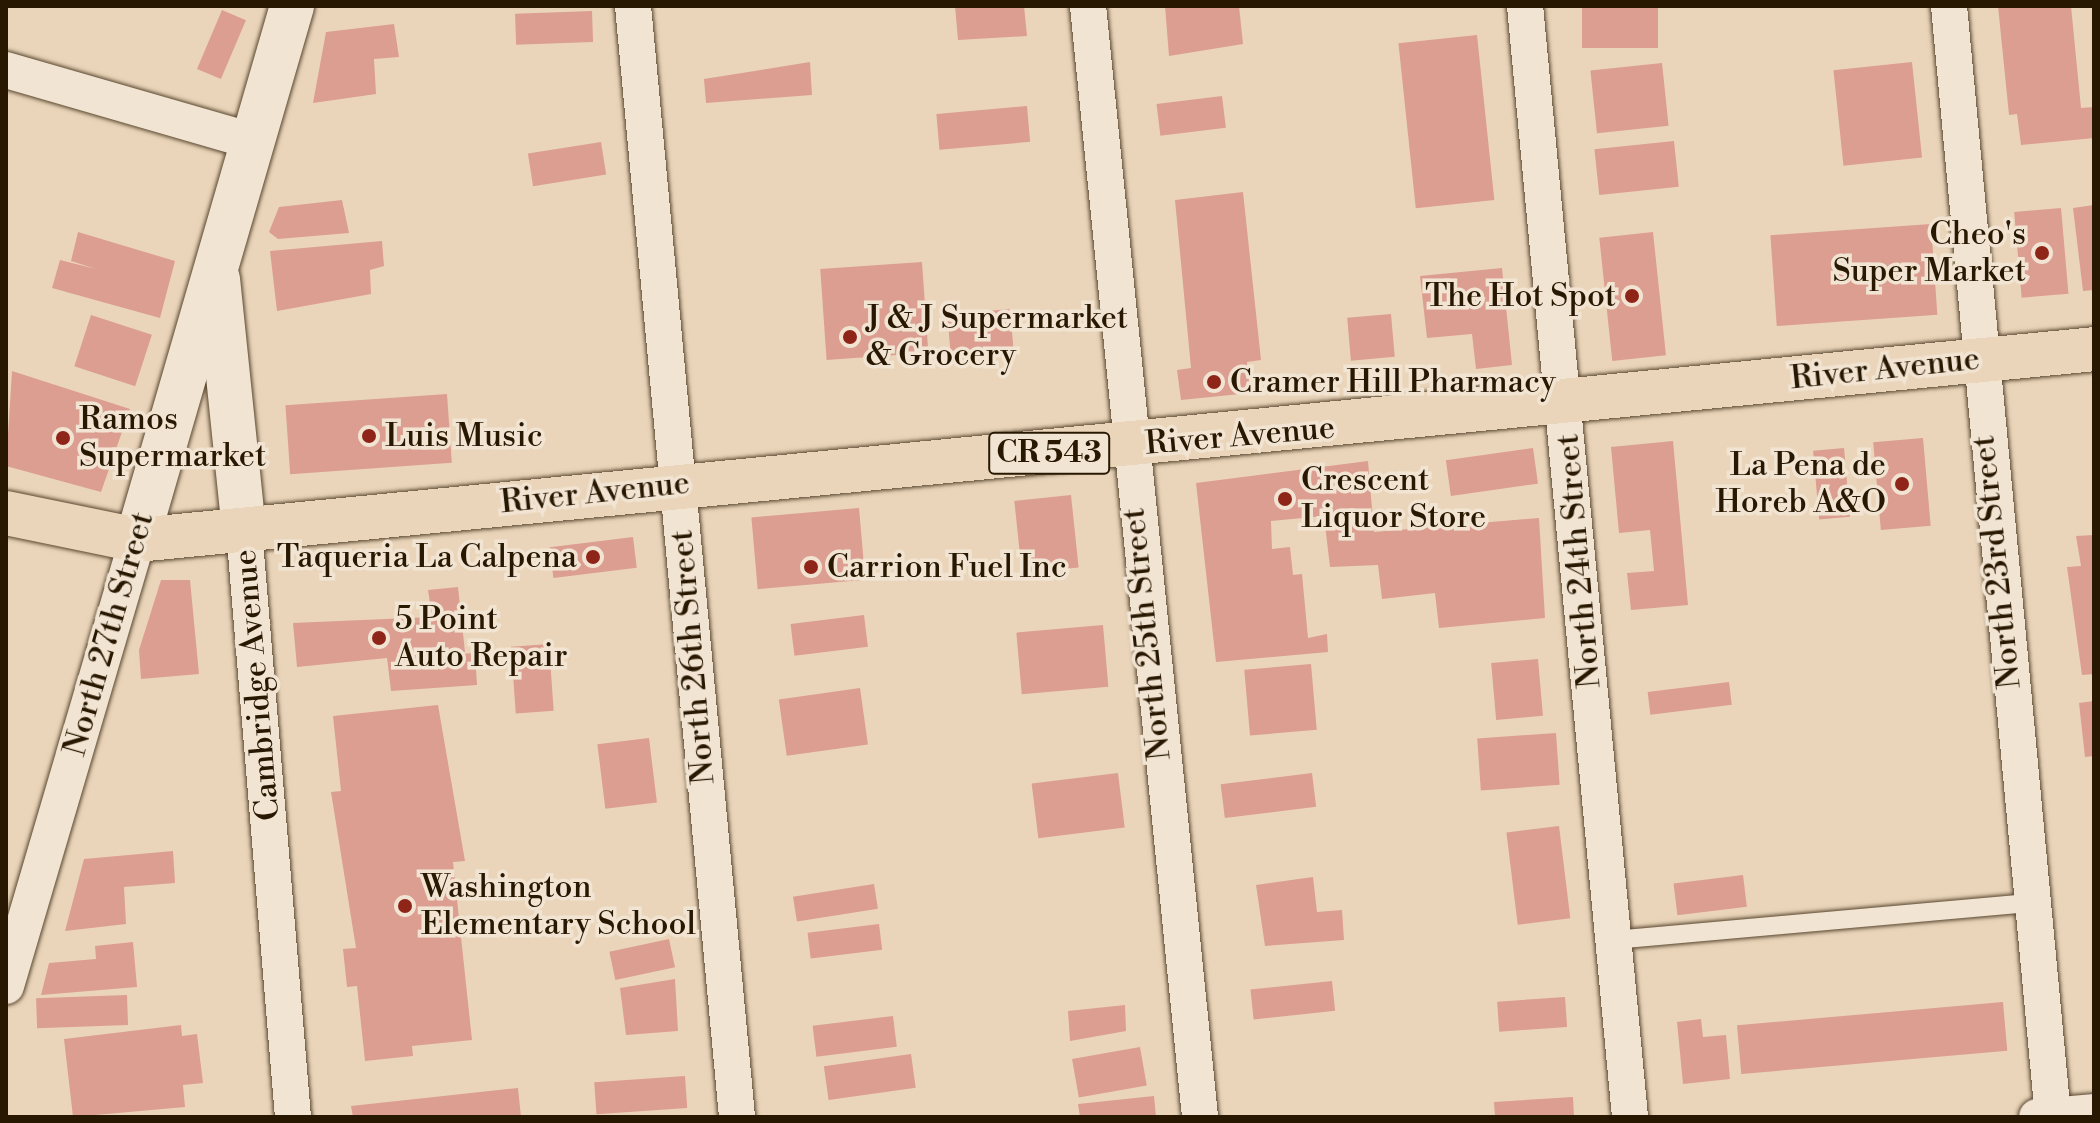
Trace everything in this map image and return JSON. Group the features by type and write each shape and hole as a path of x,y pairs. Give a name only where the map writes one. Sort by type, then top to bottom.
{"main road":[{"name":"North 27th Street","path":"137,540 216,253 256,142 292,6"},
{"name":"Cambridge Avenue","path":"216,253 244,529"},
{"name":"River Avenue","path":"6,513 137,540 677,484 1127,447 1564,405 2094,349"}],"street":[{"name":"North 26th Street","path":"633,6 737,1117"},
{"name":"North 25th Street","path":"1088,6 1127,447 1200,1117"},
{"name":"North 24th Street","path":"1525,6 1630,1117"},
{"name":"North 23rd Street","path":"1949,6 1977,359 2031,903 2047,1116"},
{"path":"6,70 256,142"},
{"name":"Cambridge Avenue","path":"244,529 293,1117"},
{"name":"North 27th Street","path":"6,986 137,540"},
{"path":"2047,1116 2094,1112"}],"lane":[{"path":"1614,940 2031,903"}],"building":[{"path":"955,6 1024,6 1027,36 958,40"},
{"path":"1165,6 1239,6 1243,44 1169,56"},
{"path":"1582,6 1658,6 1658,48 1582,48"},
{"path":"1998,6 2071,6 2081,108 2094,107 2094,138 2021,145 2017,114 2009,115"},
{"path":"222,10 246,20 221,79 197,69"},
{"path":"592,11 593,42 516,45 515,14"},
{"path":"394,24 399,57 374,59 376,94 313,103 326,32"},
{"path":"1477,35 1494,200 1416,208 1398,43"},
{"path":"810,62 812,95 706,103 704,79"},
{"path":"1912,62 1922,157 1843,166 1833,70"},
{"path":"1662,63 1669,126 1597,133 1590,71"},
{"path":"1222,96 1226,128 1160,136 1156,104"},
{"path":"1027,106 1030,142 939,150 936,114"},
{"path":"1674,141 1679,187 1599,195 1594,149"},
{"path":"601,142 606,175 533,186 528,154"},
{"path":"1243,192 1261,360 1247,362 1250,393 1181,400 1177,370 1191,368 1175,200"},
{"path":"342,200 349,233 278,239 269,232 279,207"},
{"path":"2094,205 2094,290 2083,291 2073,208"},
{"name":"Cheo's Super Market","path":"2061,208 2068,294 2022,298 2014,212"},
{"path":"1931,224 1937,315 1777,326 1770,235"},
{"path":"78,232 175,261 160,318 52,288 60,260 96,269 71,261"},
{"name":"The Hot Spot","path":"1653,232 1666,355 1612,361 1599,238"},
{"path":"382,241 384,266 370,270 371,294 277,311 270,251"},
{"path":"922,262 928,353 827,360 820,269"},
{"path":"1502,268 1512,365 1476,369 1472,334 1427,338 1420,276"},
{"path":"1010,309 1014,355 951,360 947,314"},
{"path":"1391,314 1395,357 1351,361 1347,318"},
{"path":"91,315 152,335 135,386 74,366"},
{"name":"Ramos Supermarket","path":"12,371 130,409 101,492 6,466"},
{"name":"Luis Music","path":"447,394 452,463 290,474 285,405"},
{"name":"La Pena de Horeb A&O","path":"1923,438 1931,526 1881,530 1873,442"},
{"path":"1673,441 1688,605 1631,610 1627,573 1654,571 1650,530 1619,533 1611,447"},
{"path":"1533,448 1538,484 1451,496 1446,460"},
{"path":"1844,448 1850,517 1819,519 1813,451"},
{"path":"1368,461 1374,532 1539,518 1545,618 1439,628 1435,593 1382,599 1378,565 1330,567 1324,516 1271,521 1272,549 1290,547 1293,575 1302,574 1308,638 1327,634 1328,652 1216,662 1196,483"},
{"path":"1071,495 1079,568 1022,574 1014,501"},
{"path":"859,508 865,580 758,589 751,517"},
{"path":"2094,535 2094,674 2082,675 2067,567 2081,566 2076,536"},
{"name":"Taqueria La Calpena","path":"633,537 637,568 553,578 550,547"},
{"path":"161,580 190,580 199,674 141,679 139,650"},
{"name":"5 Point Auto Repair","path":"458,587 465,652 394,658 475,653 477,685 391,691 387,658 297,667 293,623 432,617 428,590"},
{"path":"864,615 868,647 794,656 791,624"},
{"path":"1103,625 1108,687 1022,694 1016,633"},
{"path":"549,644 554,711 516,713 511,647"},
{"path":"1538,659 1543,716 1496,720 1491,663"},
{"path":"1311,664 1317,730 1250,736 1244,670"},
{"path":"1729,682 1732,705 1650,715 1648,692"},
{"path":"860,688 868,744 787,756 779,699"},
{"path":"2094,701 2094,756 2085,757 2079,703"},
{"name":"Washington Elementary School","path":"438,705 465,861 453,862 472,1040 412,1046 413,1056 365,1061 357,986 347,987 343,949 356,948 331,792 341,791 333,716"},
{"path":"1556,733 1560,785 1481,790 1477,739"},
{"path":"649,738 657,803 605,809 597,744"},
{"path":"1118,773 1125,828 1038,838 1032,784"},
{"path":"1312,773 1316,807 1225,818 1221,784"},
{"path":"1559,826 1570,918 1518,925 1506,832"},
{"path":"173,851 175,883 124,887 126,924 65,931 84,859"},
{"path":"1743,875 1747,907 1677,915 1674,884"},
{"path":"1313,877 1317,912 1342,910 1344,940 1265,946 1256,885"},
{"path":"874,884 878,909 797,922 793,897"},
{"path":"879,924 882,950 811,959 808,933"},
{"path":"669,939 675,967 615,980 609,952"},
{"path":"133,942 137,987 41,995 49,963 96,959 95,946"},
{"path":"675,979 678,1031 626,1035 620,988"},
{"path":"1332,981 1335,1011 1254,1019 1250,990"},
{"path":"127,995 128,1025 37,1028 36,998"},
{"path":"1565,997 1567,1027 1499,1032 1497,1002"},
{"path":"2003,1002 2007,1051 1741,1074 1737,1025"},
{"path":"1125,1005 1126,1031 1070,1041 1068,1011"},
{"path":"893,1016 897,1047 816,1057 813,1026"},
{"path":"1701,1019 1703,1037 1726,1035 1730,1079 1683,1084 1677,1022"},
{"path":"181,1025 182,1036 197,1034 203,1083 183,1085 185,1107 73,1117 64,1039"},
{"path":"1140,1047 1147,1085 1079,1097 1072,1059"},
{"path":"911,1054 916,1088 829,1100 824,1066"},
{"path":"685,1076 687,1108 596,1114 594,1082"},
{"path":"518,1088 521,1117 353,1117 351,1106"},
{"path":"1154,1096 1156,1117 1080,1117 1078,1104"},
{"path":"1573,1097 1574,1117 1495,1117 1494,1102"}],"place":[{"name":"Cheo's Super Market","path":"2042,253"},
{"name":"The Hot Spot","path":"1632,296"},
{"name":"J & J Supermarket & Grocery","path":"850,337"},
{"name":"Cramer Hill Pharmacy","path":"1214,382"},
{"name":"Luis Music","path":"369,436"},
{"name":"Ramos Supermarket","path":"63,438"},
{"name":"La Pena de Horeb A&O","path":"1902,484"},
{"name":"Crescent Liquor Store","path":"1285,499"},
{"name":"Taqueria La Calpena","path":"593,557"},
{"name":"Carrion Fuel Inc","path":"811,567"},
{"name":"5 Point Auto Repair","path":"379,638"},
{"name":"Washington Elementary School","path":"405,906"}]}
